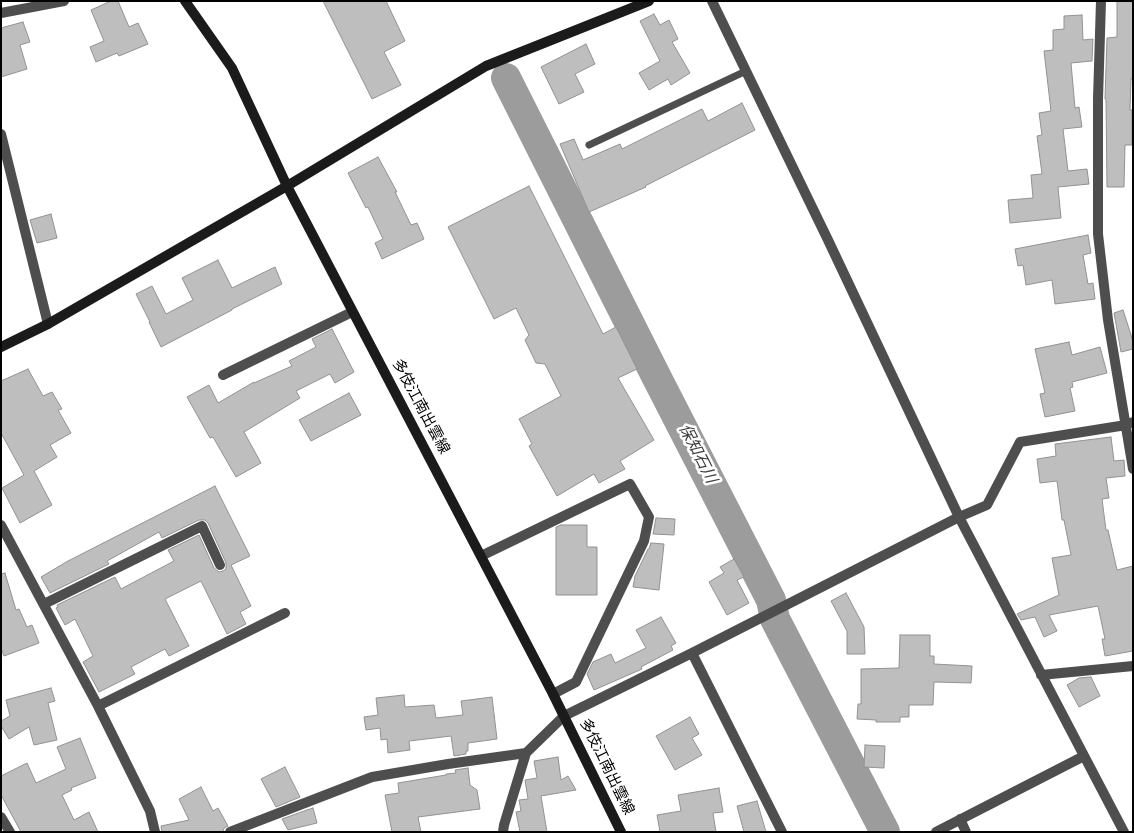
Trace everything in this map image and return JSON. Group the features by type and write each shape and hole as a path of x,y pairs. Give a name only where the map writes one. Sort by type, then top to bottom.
{"main road":[{"name":"多伎江南出雲線","path":"185,1 232,68 287,186 553,694 621,832"},
{"path":"1,346 48,324 287,186 486,66 650,1"}],"street":[{"path":"1,13 64,1"},
{"path":"712,1 959,517 1124,832"},
{"path":"1100,1 1098,234 1108,320 1129,423 1133,469"},
{"path":"1,134 48,324"},
{"path":"223,375 352,312"},
{"path":"503,832 526,753 564,716 959,517 987,505 1020,442 1129,423"},
{"path":"481,556 630,484 649,517 644,541 576,682 553,694"},
{"path":"1,525 98,706 150,811 155,832"},
{"path":"44,604 202,526 220,565"},
{"path":"98,706 285,613"},
{"path":"692,653 782,832"},
{"path":"1042,675 1133,666"},
{"path":"230,832 372,777 526,753"},
{"path":"936,832 1084,756"},
{"path":"1,817 10,832"},
{"path":"960,819 966,832"}],"lane":[{"path":"589,144 746,71"}],"building":[{"path":"111,1 118,1 129,27 138,23 148,44 119,56 117,53 96,62 90,47 104,41 91,10"},
{"path":"323,1 386,1 405,41 384,52 401,85 372,99"},
{"path":"1117,1 1133,1 1133,79 1131,79 1130,110 1132,110 1132,145 1125,145 1124,187 1107,187 1105,99 1107,38 1117,37"},
{"path":"654,14 660,25 669,20 678,39 672,42 690,73 671,85 668,79 649,90 639,73 660,61 640,21"},
{"path":"1082,15 1083,40 1093,39 1092,61 1071,63 1075,108 1079,107 1082,127 1063,129 1068,171 1087,169 1089,184 1058,187 1061,218 1010,223 1008,200 1033,198 1031,175 1042,174 1037,136 1042,135 1039,113 1051,111 1044,51 1053,50 1053,30 1064,29 1064,16"},
{"path":"23,22 30,42 20,45 27,69 1,77 1,28"},
{"path":"586,44 595,64 575,74 584,92 559,104 541,67"},
{"path":"742,103 755,130 646,187 589,212 560,144 574,139 583,160 620,144 622,149 702,109 708,121"},
{"path":"378,157 397,192 395,192 411,225 417,223 424,239 382,259 375,243 383,239 368,207 366,208 348,173"},
{"path":"529,186 603,334 616,327 637,369 618,378 654,440 620,461 625,469 599,483 594,474 557,496 529,446 532,444 519,419 561,396 545,364 536,363 525,340 529,335 516,308 494,319 448,227"},
{"path":"51,214 57,238 37,243 30,220"},
{"path":"1088,235 1091,253 1083,255 1088,284 1093,283 1095,299 1055,304 1052,280 1026,285 1023,265 1018,266 1015,249"},
{"path":"218,260 232,288 275,267 282,284 161,347 136,294 152,286 166,314 193,300 182,278"},
{"path":"1123,310 1133,341 1133,349 1121,352 1114,313"},
{"path":"332,329 354,372 335,383 330,374 296,391 300,398 244,432 261,463 236,477 213,437 210,438 187,397 209,385 218,403 254,382 292,366 289,361 316,347 312,339"},
{"path":"1069,342 1072,355 1100,347 1107,373 1072,382 1073,387 1070,388 1075,411 1045,417 1040,394 1045,393 1035,349"},
{"path":"28,369 43,396 52,392 62,409 58,410 71,433 50,445 57,457 34,471 52,505 20,523 2,488 24,475 1,433 1,381"},
{"path":"349,393 361,415 311,441 299,420"},
{"path":"1111,437 1114,461 1124,460 1125,476 1106,478 1109,498 1102,499 1106,530 1108,530 1117,570 1133,566 1133,651 1105,656 1102,639 1105,639 1098,606 1049,615 1057,631 1044,637 1035,617 1021,620 1017,614 1059,595 1052,558 1071,555 1064,520 1062,520 1057,481 1040,483 1037,459 1056,456 1055,444"},
{"path":"215,486 250,556 231,565 251,606 240,612 246,624 227,634 201,581 165,599 189,646 169,656 165,649 131,667 135,674 99,692 83,662 93,656 75,619 65,625 56,608 58,607 57,605 115,577 121,589 174,561 168,550 199,535 214,568 219,572 223,571 226,569 226,563 208,523 205,520 199,520 162,538 159,532 107,561 109,564 50,593 41,577 68,561"},
{"path":"656,518 675,519 674,535 653,534"},
{"path":"561,525 587,525 587,547 597,547 597,595 556,595 556,527"},
{"path":"651,543 664,544 659,590 633,587 635,576"},
{"path":"734,559 744,577 737,580 749,603 727,615 709,582 724,573 720,567"},
{"path":"5,573 16,610 19,609 27,627 32,625 39,643 4,656 1,648 1,574"},
{"path":"846,593 864,627 865,654 847,654 847,631 831,601"},
{"path":"661,617 676,643 671,646 673,650 641,667 642,669 594,690 587,674 593,662 611,654 615,663 646,648 636,630"},
{"path":"900,635 930,635 930,656 934,656 934,664 972,666 971,683 934,682 933,705 909,705 909,717 900,717 900,722 876,722 876,720 857,719 858,704 861,704 861,669 899,668"},
{"path":"1091,677 1100,696 1079,707 1067,685 1079,678"},
{"path":"51,688 55,701 48,703 57,740 34,745 29,727 9,739 1,726 1,721 10,716 6,700"},
{"path":"404,695 405,707 434,705 436,718 463,715 461,701 492,697 497,739 468,743 466,754 454,756 451,736 409,741 410,750 388,753 387,739 381,740 380,728 366,730 364,717 378,715 376,698"},
{"path":"690,717 699,734 692,738 702,755 675,770 656,736"},
{"path":"80,738 96,778 71,788 72,790 62,795 74,820 89,812 98,832 21,832 1,795 1,776 27,763 36,783 66,769 57,747"},
{"path":"865,745 885,746 884,768 864,767"},
{"path":"558,757 561,780 568,776 576,790 541,796 547,832 520,832 516,812 521,811 519,800 528,799 525,780 537,778 534,761"},
{"path":"285,767 300,797 276,807 261,779"},
{"path":"468,768 470,785 477,790 480,809 418,817 421,832 392,832 385,795 399,793 398,783 456,773 455,770"},
{"path":"201,787 213,811 218,808 228,826 224,828 223,832 162,832 161,826 189,820 179,799"},
{"path":"719,788 723,812 713,813 716,832 660,832 657,815 681,811 678,795"},
{"path":"757,801 766,832 744,832 737,806"},
{"path":"313,808 317,823 288,830 282,819"}],"waterway":[{"name":"保知石川","path":"506,78 771,600 775,619 885,832"}]}
